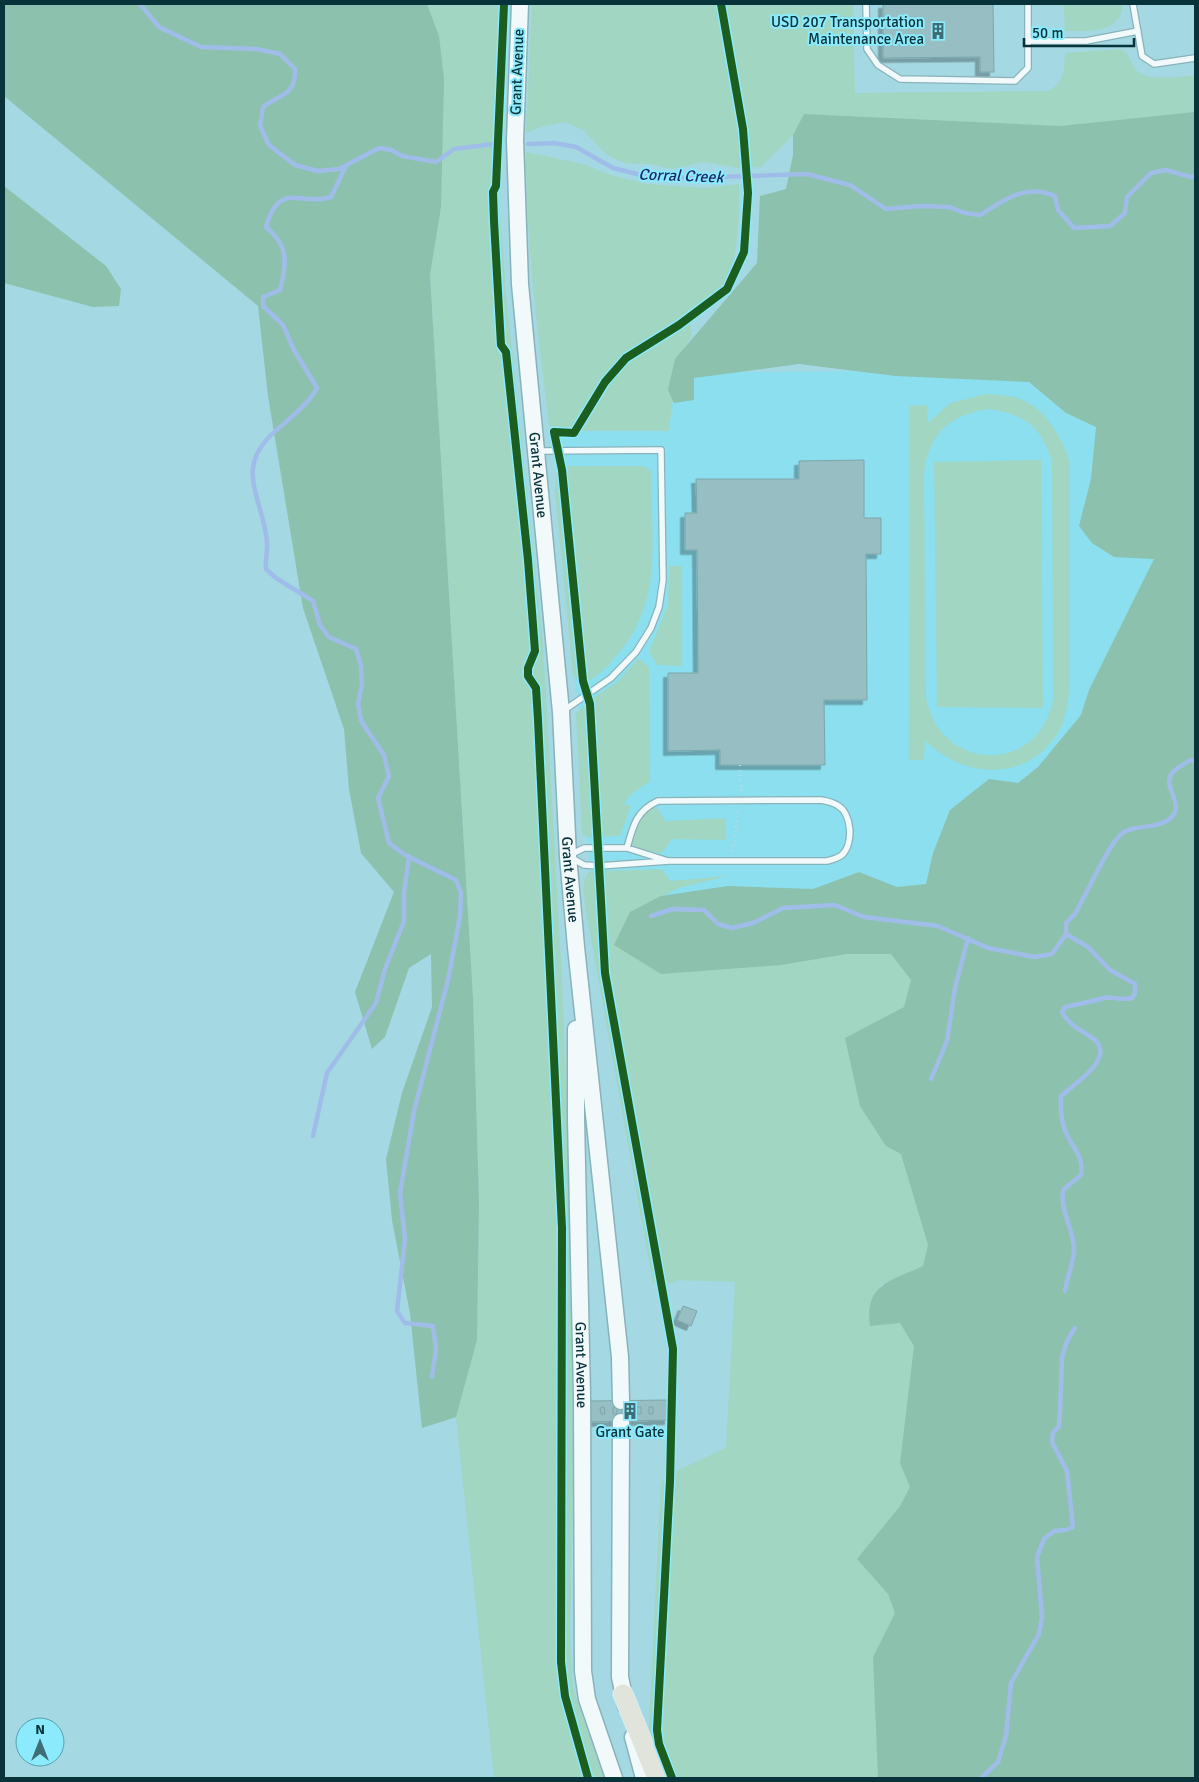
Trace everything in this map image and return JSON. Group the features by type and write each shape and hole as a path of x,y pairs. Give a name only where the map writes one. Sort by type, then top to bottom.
{"highway":[{"path":"623,1694 657,1778"}],"main road":[{"name":"Grant Avenue","path":"520,4 515,167 520,284 561,712 568,856 576,947 620,1357 621,1402"},
{"name":"Grant Avenue","path":"576,947 576,1129 582,1395 582,1653 587,1699 614,1778"},
{"path":"621,1422 620,1677 644,1778"}],"lane":[{"path":"866,4 867,49 878,65 900,78 1015,81 1028,68 1028,4"},
{"path":"1133,4 1142,56 1154,64 1195,58"},
{"path":"1029,41 1086,41 1138,31"},
{"path":"536,450 661,450 664,580 659,607 651,628 636,652 612,678 561,712"},
{"path":"568,856 584,865 632,865 669,861 827,861 841,856 848,844 850,827 845,814 838,805 821,800 658,801 646,806 637,818 627,848"},
{"path":"568,856 584,848 627,848 669,861"}],"path":[{"path":"726,861 736,842 735,821 741,800 740,765"}],"shaded area":[{"path":"1050,369 1121,402 1180,573 977,896 595,931 552,374"}],"green space":[{"path":"4,4 427,4 439,36 444,79 441,207 430,275 473,998 479,1202 477,1340 456,1417 422,1428 410,1313 392,1220 386,1159 402,1093 432,1007 431,954 409,968 385,1037 372,1049 355,992 394,892 361,853 349,789 344,729 303,608 268,396 258,306 4,96"},
{"path":"427,4 503,4 497,133 493,135 492,153 496,153 495,186 498,188 506,293 543,644 562,980 571,1218 573,1487 571,1660 573,1688 604,1778 494,1778 456,1417 477,1340 479,1202 473,998 430,275 441,207 439,36"},
{"path":"532,4 853,4 855,93 1048,91 1054,88 1061,80 1064,70 1065,53 1121,49 1127,54 1137,71 1143,75 1165,78 1195,75 1195,112 1060,126 804,114 793,135 761,167 737,168 704,162 673,169 650,164 624,163 607,155 582,129 565,122 541,127 526,133"},
{"path":"1064,4 1123,4 1121,14 1110,26 1102,29 1065,31"},
{"path":"1195,112 1195,1778 878,1778 873,1657 895,1613 888,1594 857,1559 900,1506 910,1487 900,1463 914,1346 900,1323 870,1326 869,1312 871,1301 882,1286 923,1266 928,1245 901,1154 886,1146 860,1106 845,1038 904,1007 911,980 891,954 847,954 781,965 661,974 614,945 630,912 661,896 728,886 813,889 859,872 897,887 926,884 933,853 950,810 989,779 1018,783 1038,767 1081,715 1089,690 1154,559 1114,557 1092,543 1079,526 1091,479 1096,427 1066,413 1029,382 896,376 799,364 694,378 694,400 674,403 668,390 675,359 757,263 760,196 786,189 793,155 793,135 804,114 1060,126"},
{"path":"526,152 583,164 610,175 647,184 705,188 739,184 735,255 726,281 719,292 689,316 692,336 678,358 669,431 562,431 553,429 552,431 549,425 533,289 528,221"},
{"path":"4,186 106,266 121,289 119,306 93,307 4,283"},
{"path":"986,394 1011,396 1025,401 1035,407 1050,423 1062,443 1070,464 1070,688 1068,704 1060,729 1047,747 1032,759 1014,767 996,770 958,763 941,753 925,740 924,760 909,760 910,406 927,405 928,423 950,403","holes":["987,409 1021,418 1037,431 1048,450 1052,462 1053,700 1044,725 1029,742 1010,752 989,755 968,751 950,740 935,722 926,698 924,475 930,448 942,429 961,416 973,412"]},
{"path":"1041,460 1043,708 937,707 934,462"},
{"path":"567,466 645,466 651,472 652,568 642,613 632,635 617,655 599,674 586,682 584,678 581,678 580,682 573,675 555,491 557,473 564,472"},
{"path":"669,566 682,566 682,666 657,665 649,652 668,605"},
{"path":"639,658 649,668 650,781 629,796 624,804 631,806 620,836 600,837 599,833 595,832 594,838 585,836 582,832 576,714 586,703 589,707 594,704 593,698 617,682"},
{"path":"654,807 658,809 665,821 726,818 726,840 672,839 662,853 638,849 631,844 632,833 640,817"},
{"path":"662,869 670,881 728,876 679,888 630,912 781,965 847,954 891,954 911,980 904,1007 845,1038 886,1146 901,1153 928,1245 923,1266 880,1286 914,1345 900,1463 910,1487 900,1506 857,1559 888,1594 895,1613 873,1657 878,1778 674,1778 663,1750 659,1718 672,1473 726,1448 735,1282 676,1280 675,1283 663,1283 607,974 602,871"},
{"path":"595,871 597,875 604,973 659,1282 653,1283 586,911 584,884 587,874"},
{"path":"667,1477 656,1728 658,1745 670,1778 663,1778 650,1738 649,1725 661,1482"}],"building":[{"name":"USD 207 Transportation Maintenance Area","path":"883,4 993,4 994,72 980,72 980,57 883,58"},
{"path":"864,460 864,518 881,518 881,554 866,554 867,700 824,700 825,765 720,765 720,750 668,751 668,673 698,673 697,550 685,550 685,513 697,513 696,479 799,479 799,461"},
{"path":"683,1306 697,1311 691,1326 677,1320"},
{"name":"Grant Gate","path":"669,1400 669,1420 591,1422 590,1401"},
{"path":"604,1407 605,1414 601,1414 600,1408"},
{"path":"617,1407 617,1414 613,1414 613,1408"},
{"path":"637,1407 641,1407 641,1414 637,1414"},
{"path":"649,1407 653,1407 653,1414 649,1414"},
{"path":"625,1408 629,1408 629,1414 625,1414"}],"waterway":[{"name":"Corral Creek","path":"140,4 159,27 201,47 257,49 280,54 295,69 295,78 290,89 263,107 260,126 269,145 295,165 318,171 339,169 379,148 391,150 402,156 436,162 454,149 494,144"},
{"name":"Corral Creek","path":"528,144 554,143 576,147 613,168 645,176 686,178 807,174 850,185 886,209 921,206 949,207 965,213 980,215 1016,195 1034,191 1044,192 1055,196 1058,210 1074,228 1110,226 1125,213 1127,197 1151,173 1166,170 1191,177 1195,176"},
{"path":"346,166 331,197 320,199 285,199 278,203 266,227 279,241 285,263 280,290 263,297 263,306 283,325 294,350 317,388 307,402 269,437 259,450 254,463 253,475 254,488 265,527 267,542 266,569 276,578 313,601 320,625 329,637 356,649 361,666 362,684 358,704 361,721 384,755 389,776 378,798 389,843 405,855 456,880 461,893 460,916 448,980 414,1111 400,1193 405,1239 397,1311 405,1323 433,1326 436,1349 432,1377"},
{"path":"1065,1291 1074,1248 1063,1205 1063,1190 1081,1175 1082,1169 1080,1159 1063,1125 1061,1096 1092,1069 1098,1061 1100,1053 1099,1044 1071,1023 1062,1012 1065,1007 1107,998 1128,999 1132,998 1135,993 1135,984 1110,970 1088,947 1066,934 1066,923 1075,914 1105,857 1118,837 1130,830 1157,825 1170,819 1174,814 1176,809 1170,787 1170,776 1190,760 1195,761"},
{"path":"313,1136 327,1073 376,1003 385,969 404,921 404,892 409,856"},
{"path":"651,916 673,909 704,910 718,924 732,928 753,923 783,908 835,905 864,917 938,926 988,948 1035,957 1052,954 1066,934"},
{"path":"931,1079 947,1041 955,988 968,938"},
{"path":"981,1778 998,1762 1006,1736 1011,1683 1039,1634 1042,1617 1037,1557 1044,1539 1054,1531 1073,1527 1067,1471 1052,1442 1053,1433 1059,1426 1062,1357 1067,1341 1075,1328"}],"cycle path":[{"path":"504,4 496,186 493,192 501,345 506,352 528,560 535,651 528,668 528,676 536,688 538,720 562,1228 561,1662 565,1696 588,1778"},
{"path":"672,1778 659,1744 657,1730 670,1481 673,1349 605,973 590,704 583,681 562,470 554,432 574,433 605,382 626,358 679,325 727,289 744,252 748,193 743,129 721,4"}],"place":[{"name":"USD 207 Transportation Maintenance Area","path":"938,31"},
{"name":"Grant Gate","path":"630,1411"}]}
